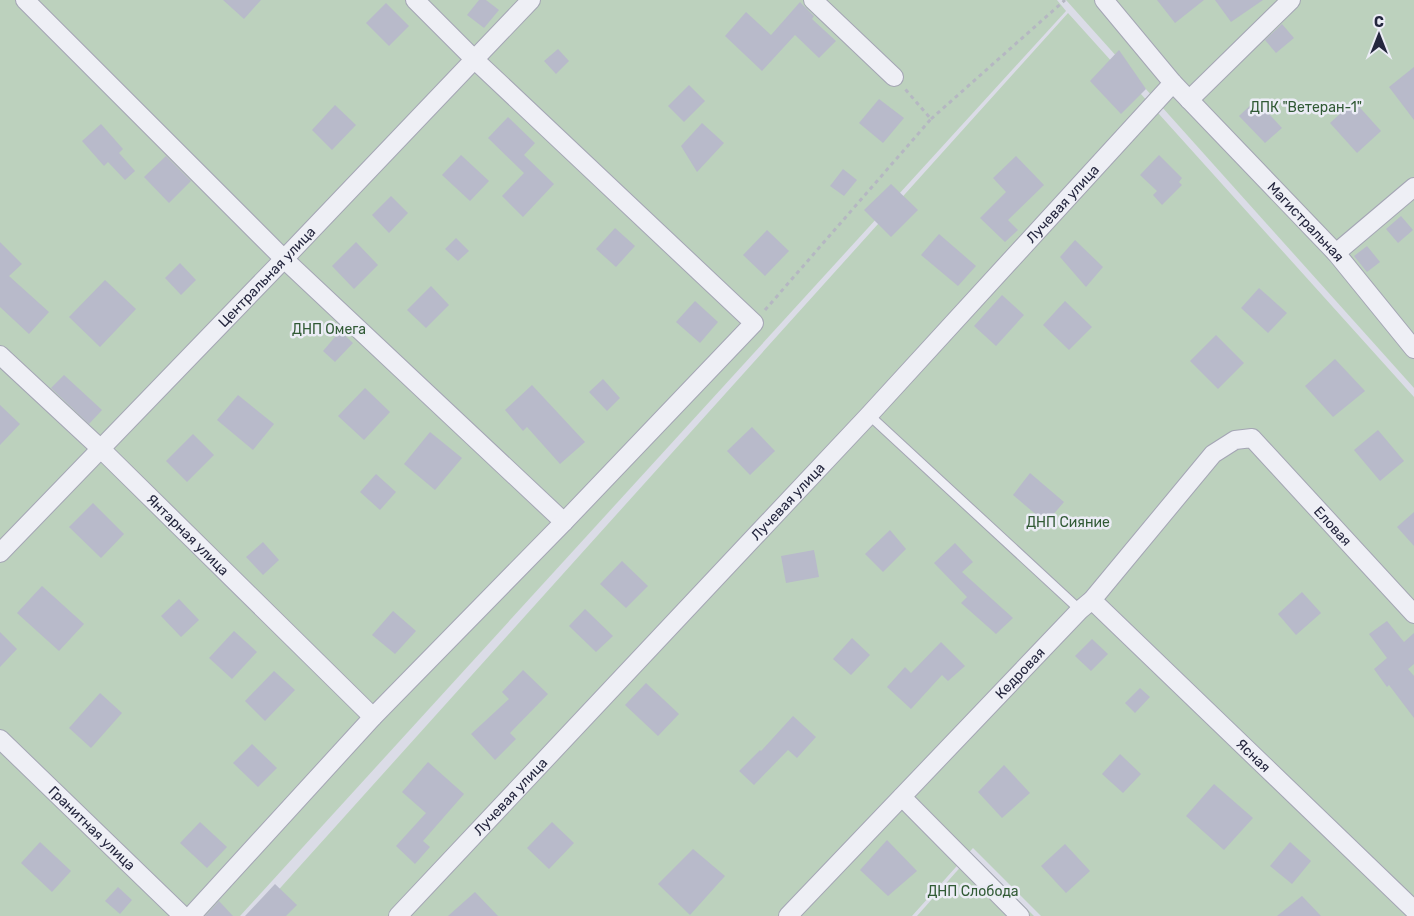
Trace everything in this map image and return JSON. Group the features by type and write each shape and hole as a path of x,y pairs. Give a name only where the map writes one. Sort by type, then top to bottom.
{"street":[{"path":"25,0 284,259 564,522"},
{"path":"191,916 373,717 564,522 754,323 475,60 415,0"},
{"name":"Центральная улица","path":"0,553 531,0"},
{"path":"813,0 894,77"},
{"name":"Магистральная","path":"1104,0 1173,83 1336,253 1414,349"},
{"path":"1189,100 1292,0"},
{"name":"Лучевая улица","path":"398,916 869,415 1173,83"},
{"path":"1336,253 1414,187"},
{"name":"Янтарная улица","path":"0,355 373,717"},
{"name":"Кедровая","path":"790,915 1086,605 1213,454 1235,440 1252,438"},
{"name":"Еловая","path":"1252,438 1414,614"},
{"name":"Ясная","path":"1086,605 1414,910"},
{"name":"Гранитная улица","path":"0,739 183,916"},
{"path":"902,797 1020,916"}],"lane":[{"path":"869,415 1086,605"}],"path":[{"path":"754,323 931,119 1065,0"},
{"path":"894,77 931,119"}],"green space":[{"name":"ДНП Омега","path":"0,0 1057,0 1066,11 240,916 0,916"},
{"name":"ДПК \"Ветеран-1\"","path":"1066,0 1414,0 1414,388"},
{"name":"ДНП Сияние","path":"1068,13 1414,397 1414,916 1041,916 973,848 912,916 255,916"},
{"name":"ДНП Слобода","path":"972,854 1034,916 917,916"}],"building":[{"path":"223,0 261,0 244,19"},
{"path":"479,0 486,0 499,10 484,28 467,15"},
{"path":"1157,0 1204,0 1175,23"},
{"path":"1215,0 1263,0 1231,22"},
{"path":"800,2 814,16 812,19 836,41 819,58 795,35 762,71 725,36 746,12 771,35"},
{"path":"386,3 409,26 389,46 366,23"},
{"path":"1282,24 1294,38 1276,53 1265,40"},
{"path":"558,49 569,61 556,74 544,61"},
{"path":"1119,50 1146,89 1121,114 1090,81"},
{"path":"1414,67 1414,120 1389,87"},
{"path":"689,85 705,101 684,122 668,106"},
{"path":"879,99 904,118 883,143 859,123"},
{"path":"1256,100 1282,128 1265,143 1239,116"},
{"path":"1354,101 1381,131 1357,153 1330,123"},
{"path":"335,105 356,125 332,150 312,130"},
{"path":"508,117 535,143 524,155 554,184 523,217 502,196 524,173 488,138"},
{"path":"702,123 724,143 697,172 681,146"},
{"path":"101,124 123,149 119,153 135,171 125,180 108,162 104,166 82,141"},
{"path":"461,155 489,181 470,201 442,175"},
{"path":"1159,155 1182,178 1179,182 1182,185 1162,205 1153,195 1157,191 1140,175"},
{"path":"166,156 191,181 169,203 144,177"},
{"path":"1016,156 1044,185 1008,220 1018,230 1005,242 980,218 1006,192 993,178"},
{"path":"843,169 857,180 844,196 830,186"},
{"path":"891,184 918,210 891,237 864,210"},
{"path":"391,196 408,213 389,233 372,215"},
{"path":"1401,216 1413,230 1398,243 1386,229"},
{"path":"615,228 635,246 616,267 596,249"},
{"path":"767,230 789,251 765,276 743,255"},
{"path":"939,234 976,266 958,286 921,255"},
{"path":"456,238 469,251 458,261 445,249"},
{"path":"1075,240 1103,267 1086,287 1060,257"},
{"path":"0,242 22,264 9,276 49,312 29,334 0,307"},
{"path":"356,242 378,265 354,289 332,266"},
{"path":"1367,246 1380,262 1367,272 1354,256"},
{"path":"180,263 196,280 181,295 165,278"},
{"path":"105,280 136,309 100,347 69,317"},
{"path":"431,286 449,305 426,328 407,310"},
{"path":"1259,288 1287,313 1268,333 1241,308"},
{"path":"1002,295 1024,315 996,346 974,326"},
{"path":"695,301 718,322 700,343 676,322"},
{"path":"1065,301 1092,327 1069,350 1043,325"},
{"path":"340,331 353,343 335,362 323,351"},
{"path":"1216,335 1244,363 1218,389 1190,361"},
{"path":"1335,359 1365,391 1333,417 1305,386"},
{"path":"64,375 102,410 89,424 51,388"},
{"path":"603,379 620,398 607,411 589,392"},
{"path":"532,385 585,442 560,464 527,427 523,431 505,410"},
{"path":"365,388 390,412 364,440 338,416"},
{"path":"238,395 274,424 253,450 217,420"},
{"path":"0,405 20,424 0,445"},
{"path":"752,427 775,451 750,475 727,451"},
{"path":"1378,430 1404,461 1380,481 1354,450"},
{"path":"430,432 462,458 435,490 404,464"},
{"path":"193,434 214,455 187,482 166,461"},
{"path":"1030,473 1064,502 1046,523 1013,495"},
{"path":"376,474 396,492 380,510 360,492"},
{"path":"93,503 124,534 101,558 69,527"},
{"path":"1414,512 1414,546 1397,527"},
{"path":"890,530 906,549 883,572 865,554"},
{"path":"263,542 279,560 263,575 246,557"},
{"path":"955,543 973,562 962,572 1013,618 996,634 961,603 967,597 934,563"},
{"path":"814,550 819,577 786,583 781,556"},
{"path":"622,561 648,586 626,608 600,584"},
{"path":"42,586 84,624 59,651 17,613"},
{"path":"1302,592 1321,613 1296,635 1278,614"},
{"path":"179,599 199,620 181,637 161,616"},
{"path":"585,609 613,636 596,652 569,626"},
{"path":"393,611 416,631 395,654 372,635"},
{"path":"1387,621 1404,642 1414,633 1414,664 1408,669 1414,676 1414,718 1389,685 1387,687 1374,669 1387,658 1369,634"},
{"path":"234,631 257,652 232,679 209,658"},
{"path":"0,632 17,649 0,667"},
{"path":"852,638 870,655 851,675 833,659"},
{"path":"1092,639 1108,654 1091,671 1075,656"},
{"path":"941,642 965,666 948,681 942,675 911,709 887,687 905,667 911,673"},
{"path":"523,670 548,694 510,733 516,739 495,760 471,734 509,699 502,692"},
{"path":"274,671 295,690 265,721 245,701"},
{"path":"646,683 679,714 658,736 625,705"},
{"path":"1140,688 1150,697 1135,713 1125,703"},
{"path":"100,693 122,713 91,748 69,728"},
{"path":"793,716 816,737 797,758 788,750 754,785 739,771 761,751"},
{"path":"252,744 277,768 258,787 233,763"},
{"path":"1120,754 1141,774 1123,793 1102,774"},
{"path":"428,762 464,794 423,841 430,847 415,864 396,846 426,813 402,792"},
{"path":"1004,765 1030,793 1002,818 978,792"},
{"path":"1214,784 1253,818 1224,850 1186,816"},
{"path":"200,822 227,847 207,868 180,843"},
{"path":"552,822 574,843 549,869 527,848"},
{"path":"887,840 917,871 888,896 860,870"},
{"path":"40,842 71,871 52,892 21,863"},
{"path":"1290,842 1311,861 1292,884 1270,866"},
{"path":"1065,844 1090,871 1066,893 1041,866"},
{"path":"693,849 725,876 690,915 658,884"},
{"path":"275,884 297,905 286,916 245,916"},
{"path":"118,887 132,900 120,914 105,901"},
{"path":"475,892 498,916 448,916"},
{"path":"1302,896 1321,916 1277,916"},
{"path":"219,901 233,916 205,916"}]}
